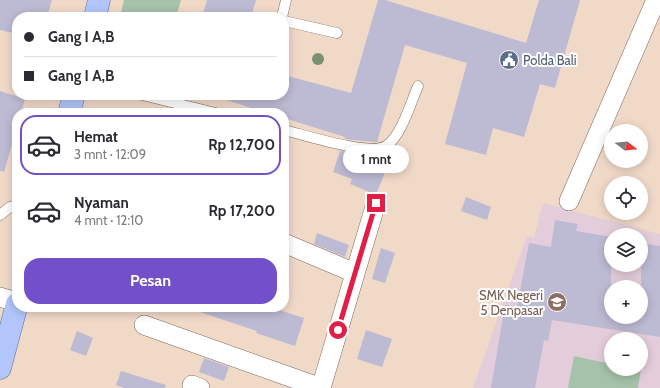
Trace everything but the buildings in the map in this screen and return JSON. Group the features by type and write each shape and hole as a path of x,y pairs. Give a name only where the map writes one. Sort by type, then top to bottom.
{"main road":[{"path":"96,12 99,0"},
{"path":"0,368 15,312"}],"street":[{"path":"569,201 656,0"},
{"path":"144,325 321,388 376,203"},
{"path":"289,245 355,273"},
{"path":"0,298 12,302"}],"lane":[{"path":"283,12 286,0"},
{"path":"289,22 337,33"},
{"path":"289,131 367,150 386,146 397,132 418,86"},
{"path":"163,100 195,108"},
{"path":"0,215 12,206"}],"shaded area":[{"name":"SMK Negeri 5 Denpasar","path":"543,203 637,228 604,228 604,272 648,272 648,231 660,234 660,388 473,388 527,236 534,238"}],"green space":[{"path":"124,0 181,0 177,12 121,12"},
{"path":"574,356 604,362 604,376 640,376 638,388 568,388"}],"place":[{"name":"Polda Bali","path":"509,60"},
{"name":"SMK Negeri 5 Denpasar","path":"557,302"}],"route":[{"path":"338,330 376,203"}]}
